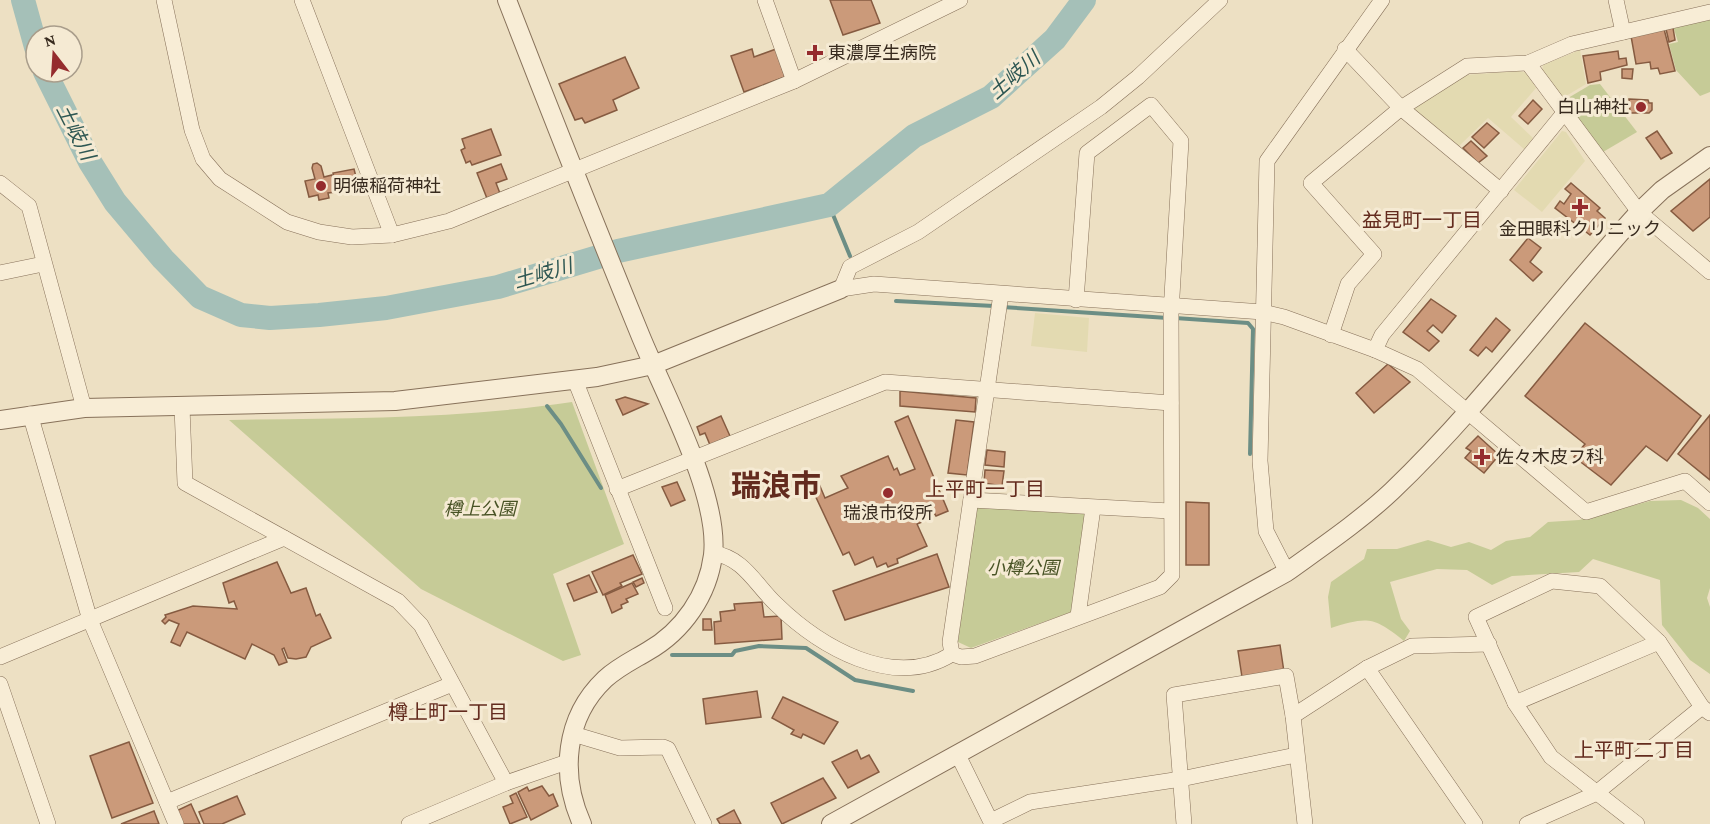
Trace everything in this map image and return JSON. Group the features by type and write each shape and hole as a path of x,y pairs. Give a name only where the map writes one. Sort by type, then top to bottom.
{"street":[{"path":"164,0 192,130 203,159 220,179 287,222 319,232 352,237 392,235 449,221 794,81 960,0"},
{"path":"302,0 392,235"},
{"path":"507,0 581,192 694,459 712,528 713,553 705,587 690,614 660,644 604,679 586,704 573,734 567,762 573,800 582,824"},
{"path":"765,0 794,81"},
{"path":"841,289 850,267 918,232 1101,107 1138,77 1220,0"},
{"path":"1287,572 1269,541 1263,512 1260,460 1267,161 1382,0"},
{"path":"1616,0 1623,32"},
{"path":"1331,335 1348,284 1374,254 1311,183 1401,108 1467,66 1528,63 1572,44 1710,12"},
{"path":"1345,49 1401,108 1500,191"},
{"path":"1528,63 1639,212 1710,272"},
{"path":"952,654 961,657 975,656 1160,587 1172,575 1171,314 1181,141 1151,105 1087,153 1076,300"},
{"path":"1375,350 1382,335 1564,113"},
{"path":"831,824 1287,572 1383,498 1467,414 1639,212 1662,190 1710,156"},
{"path":"0,183 29,206 84,408"},
{"path":"0,273 44,264"},
{"path":"0,420 84,408 395,400 575,380 653,365 841,289 874,284 1000,302 1076,300 1171,314 1263,312 1284,316 1375,350 1417,369 1467,414 1586,512 1685,481 1710,502"},
{"path":"952,654 950,642 1000,302"},
{"path":"575,380 665,608"},
{"path":"617,489 885,382 1171,403"},
{"path":"182,406 185,483 398,601 422,625 506,783"},
{"path":"30,414 90,620 176,824"},
{"path":"970,500 1170,511"},
{"path":"1078,616 1094,508"},
{"path":"0,657 284,538"},
{"path":"713,553 737,561 775,603 798,624 827,644 860,659 890,668 916,667 936,664 952,654"},
{"path":"1527,824 1595,794 1706,710 1659,642 1600,585 1552,581 1476,617 1515,703 1551,757 1595,794 1636,824"},
{"path":"1515,703 1659,642"},
{"path":"1293,716 1367,668 1412,646 1489,645"},
{"path":"1367,668 1472,823"},
{"path":"1184,824 1174,694 1286,676 1293,716 1305,824"},
{"path":"0,684 48,824"},
{"path":"167,802 452,684"},
{"path":"573,734 620,748 663,747 668,749 704,824"},
{"path":"957,755 992,822 1030,802 1181,779 1296,755"},
{"path":"409,824 506,783 567,762"}],"shaded area":[{"path":"1580,50 1586,84 1561,99 1542,73 1543,65"},
{"path":"1519,71 1527,73 1536,88 1511,117 1533,138 1524,149 1488,118 1458,147 1415,113 1415,107 1466,75"},
{"path":"1562,131 1566,132 1585,161 1542,212 1514,190"},
{"path":"1035,313 1089,318 1087,352 1031,346"}],"green space":[{"path":"1710,17 1710,92 1700,96 1676,70 1669,44 1678,42 1673,26"},
{"path":"1600,84 1637,132 1603,152 1563,101 1590,85"},
{"name":"樽上公園","path":"572,402 624,544 553,574 581,655 563,661 421,589 229,420 444,415"},
{"path":"1681,500 1698,508 1710,519 1710,588 1707,598 1710,607 1710,674 1690,660 1662,625 1660,580 1593,559 1579,572 1512,576 1492,585 1467,570 1437,569 1390,582 1401,619 1410,631 1404,641 1385,627 1369,621 1353,622 1331,628 1328,597 1331,582 1364,559 1367,549 1397,549 1428,540 1451,547 1469,542 1491,550 1506,541 1530,537 1548,522 1579,520 1650,501"},
{"name":"小樽公園","path":"975,505 1087,514 1074,611 971,648 958,642"}],"building":[{"path":"830,0 871,0 880,23 843,35"},
{"path":"1673,28 1675,40 1669,42 1666,29"},
{"path":"1664,29 1675,71 1660,74 1658,68 1651,69 1650,62 1636,64 1631,36"},
{"path":"752,49 754,57 776,49 785,77 744,92 731,56"},
{"path":"1618,51 1619,59 1626,58 1627,65 1600,72 1601,80 1588,83 1583,56"},
{"path":"625,57 639,88 613,100 617,110 585,123 582,118 575,120 559,84"},
{"path":"1622,69 1633,69 1632,79 1622,78"},
{"name":"白山神社","path":"1629,99 1648,100 1652,103 1652,110 1649,113 1630,113"},
{"path":"1533,100 1542,109 1528,124 1519,116"},
{"path":"1487,123 1499,133 1484,148 1472,137"},
{"path":"491,129 501,155 472,165 470,161 466,163 461,150 465,148 462,139"},
{"path":"1657,131 1672,153 1661,159 1646,138"},
{"path":"1471,141 1487,156 1478,163 1463,148"},
{"name":"明徳稲荷神社","path":"317,163 321,166 324,177 332,175 336,192 328,193 329,198 319,200 318,195 309,197 305,181 315,179 312,168 313,164"},
{"path":"501,164 507,179 496,183 501,196 488,201 477,173"},
{"path":"354,169 358,185 337,189 333,173"},
{"path":"1710,179 1710,217 1693,231 1671,211"},
{"path":"1571,183 1600,208 1597,211 1605,218 1590,235 1555,208 1560,201 1564,204 1571,194 1565,189"},
{"path":"1528,238 1541,248 1530,262 1542,272 1533,281 1510,260"},
{"path":"1431,299 1456,316 1442,333 1433,325 1427,331 1439,341 1429,351 1403,332"},
{"path":"1496,318 1510,330 1492,352 1486,347 1478,356 1470,350"},
{"path":"1585,323 1701,416 1667,461 1646,446 1611,485 1574,457 1585,444 1525,396"},
{"path":"1388,364 1410,382 1374,413 1356,393"},
{"path":"900,391 976,398 975,412 900,406"},
{"path":"625,397 648,404 623,415 616,400"},
{"path":"1710,415 1710,480 1678,454"},
{"path":"721,416 730,436 710,445 705,433 700,435 697,427"},
{"name":"瑞浪市役所","path":"908,416 948,511 936,516 933,511 920,516 922,522 917,524 927,546 897,559 898,563 888,567 886,563 877,567 873,557 855,565 849,552 843,555 806,476 814,472 825,498 848,488 841,476 888,456 894,470 897,468 900,475 915,469 895,422"},
{"path":"956,420 974,422 967,475 948,473"},
{"path":"1478,436 1499,455 1484,473 1465,458 1471,451 1466,448"},
{"path":"987,450 1005,452 1004,467 985,465"},
{"path":"985,470 1004,471 1002,486 984,483"},
{"path":"677,482 685,500 671,506 662,487"},
{"path":"1186,502 1209,503 1209,565 1186,565"},
{"path":"937,554 949,587 845,620 833,591"},
{"path":"633,555 642,574 620,583 622,586 603,595 592,572"},
{"path":"277,562 291,593 306,588 316,616 320,614 331,638 311,647 306,657 288,658 284,648 282,649 287,662 279,665 274,655 252,644 245,659 187,632 180,646 171,642 179,624 169,620 165,624 162,621 165,615 193,606 237,609 234,601 229,603 223,583"},
{"path":"589,575 597,592 574,601 567,584"},
{"path":"642,578 644,583 636,587 633,582"},
{"path":"632,583 638,594 626,599 628,602 621,605 622,608 612,613 605,595"},
{"path":"762,602 764,617 781,616 782,639 715,644 714,622 721,621 720,612 735,610 734,604"},
{"path":"703,619 711,619 712,630 703,630"},
{"path":"1280,645 1284,672 1242,677 1238,651"},
{"path":"757,691 761,717 706,724 703,699"},
{"path":"783,697 838,722 824,744 803,734 801,738 791,734 794,730 772,718"},
{"path":"129,742 153,803 112,818 90,756"},
{"path":"857,750 861,759 869,755 879,772 848,788 832,762"},
{"path":"823,778 836,798 782,824 771,803"},
{"path":"542,786 549,796 553,794 558,806 531,820 518,792 527,787 529,791"},
{"path":"516,793 527,817 510,824 503,807 513,803 510,796"},
{"path":"237,796 245,814 222,824 204,824 199,812"},
{"path":"191,804 200,824 180,824 174,812"},
{"path":"734,810 741,824 720,824 717,819"},
{"path":"154,811 159,824 121,824"}],"waterway":[{"name":"土岐川","path":"23,0 30,24"},
{"name":"土岐川","path":"51,84 90,162 115,202 163,259 200,297 241,315 270,318 319,315 386,308 498,287 618,251 829,205 914,136 991,97 1055,39 1084,0"},
{"path":"829,205 850,256"},
{"path":"896,301 994,306"},
{"path":"1002,307 1168,318"},
{"path":"1175,318 1248,323 1253,329 1250,454"},
{"path":"547,406 601,488"},
{"path":"672,655 732,655 735,651 759,646 806,648 855,680 913,691"}],"place":[{"name":"東濃厚生病院","path":"815,53"},
{"name":"白山神社","path":"1641,107"},
{"name":"明徳稲荷神社","path":"321,186"},
{"name":"金田眼科クリニック","path":"1580,207"},
{"name":"佐々木皮フ科","path":"1482,457"},
{"name":"瑞浪市役所","path":"888,493"}],"district":[{"name":"益見町一丁目","path":"1422,220"},
{"name":"瑞浪市","path":"776,485"},
{"name":"上平町一丁目","path":"985,489"},
{"name":"樽上町一丁目","path":"448,712"},
{"name":"上平町二丁目","path":"1634,750"}]}
